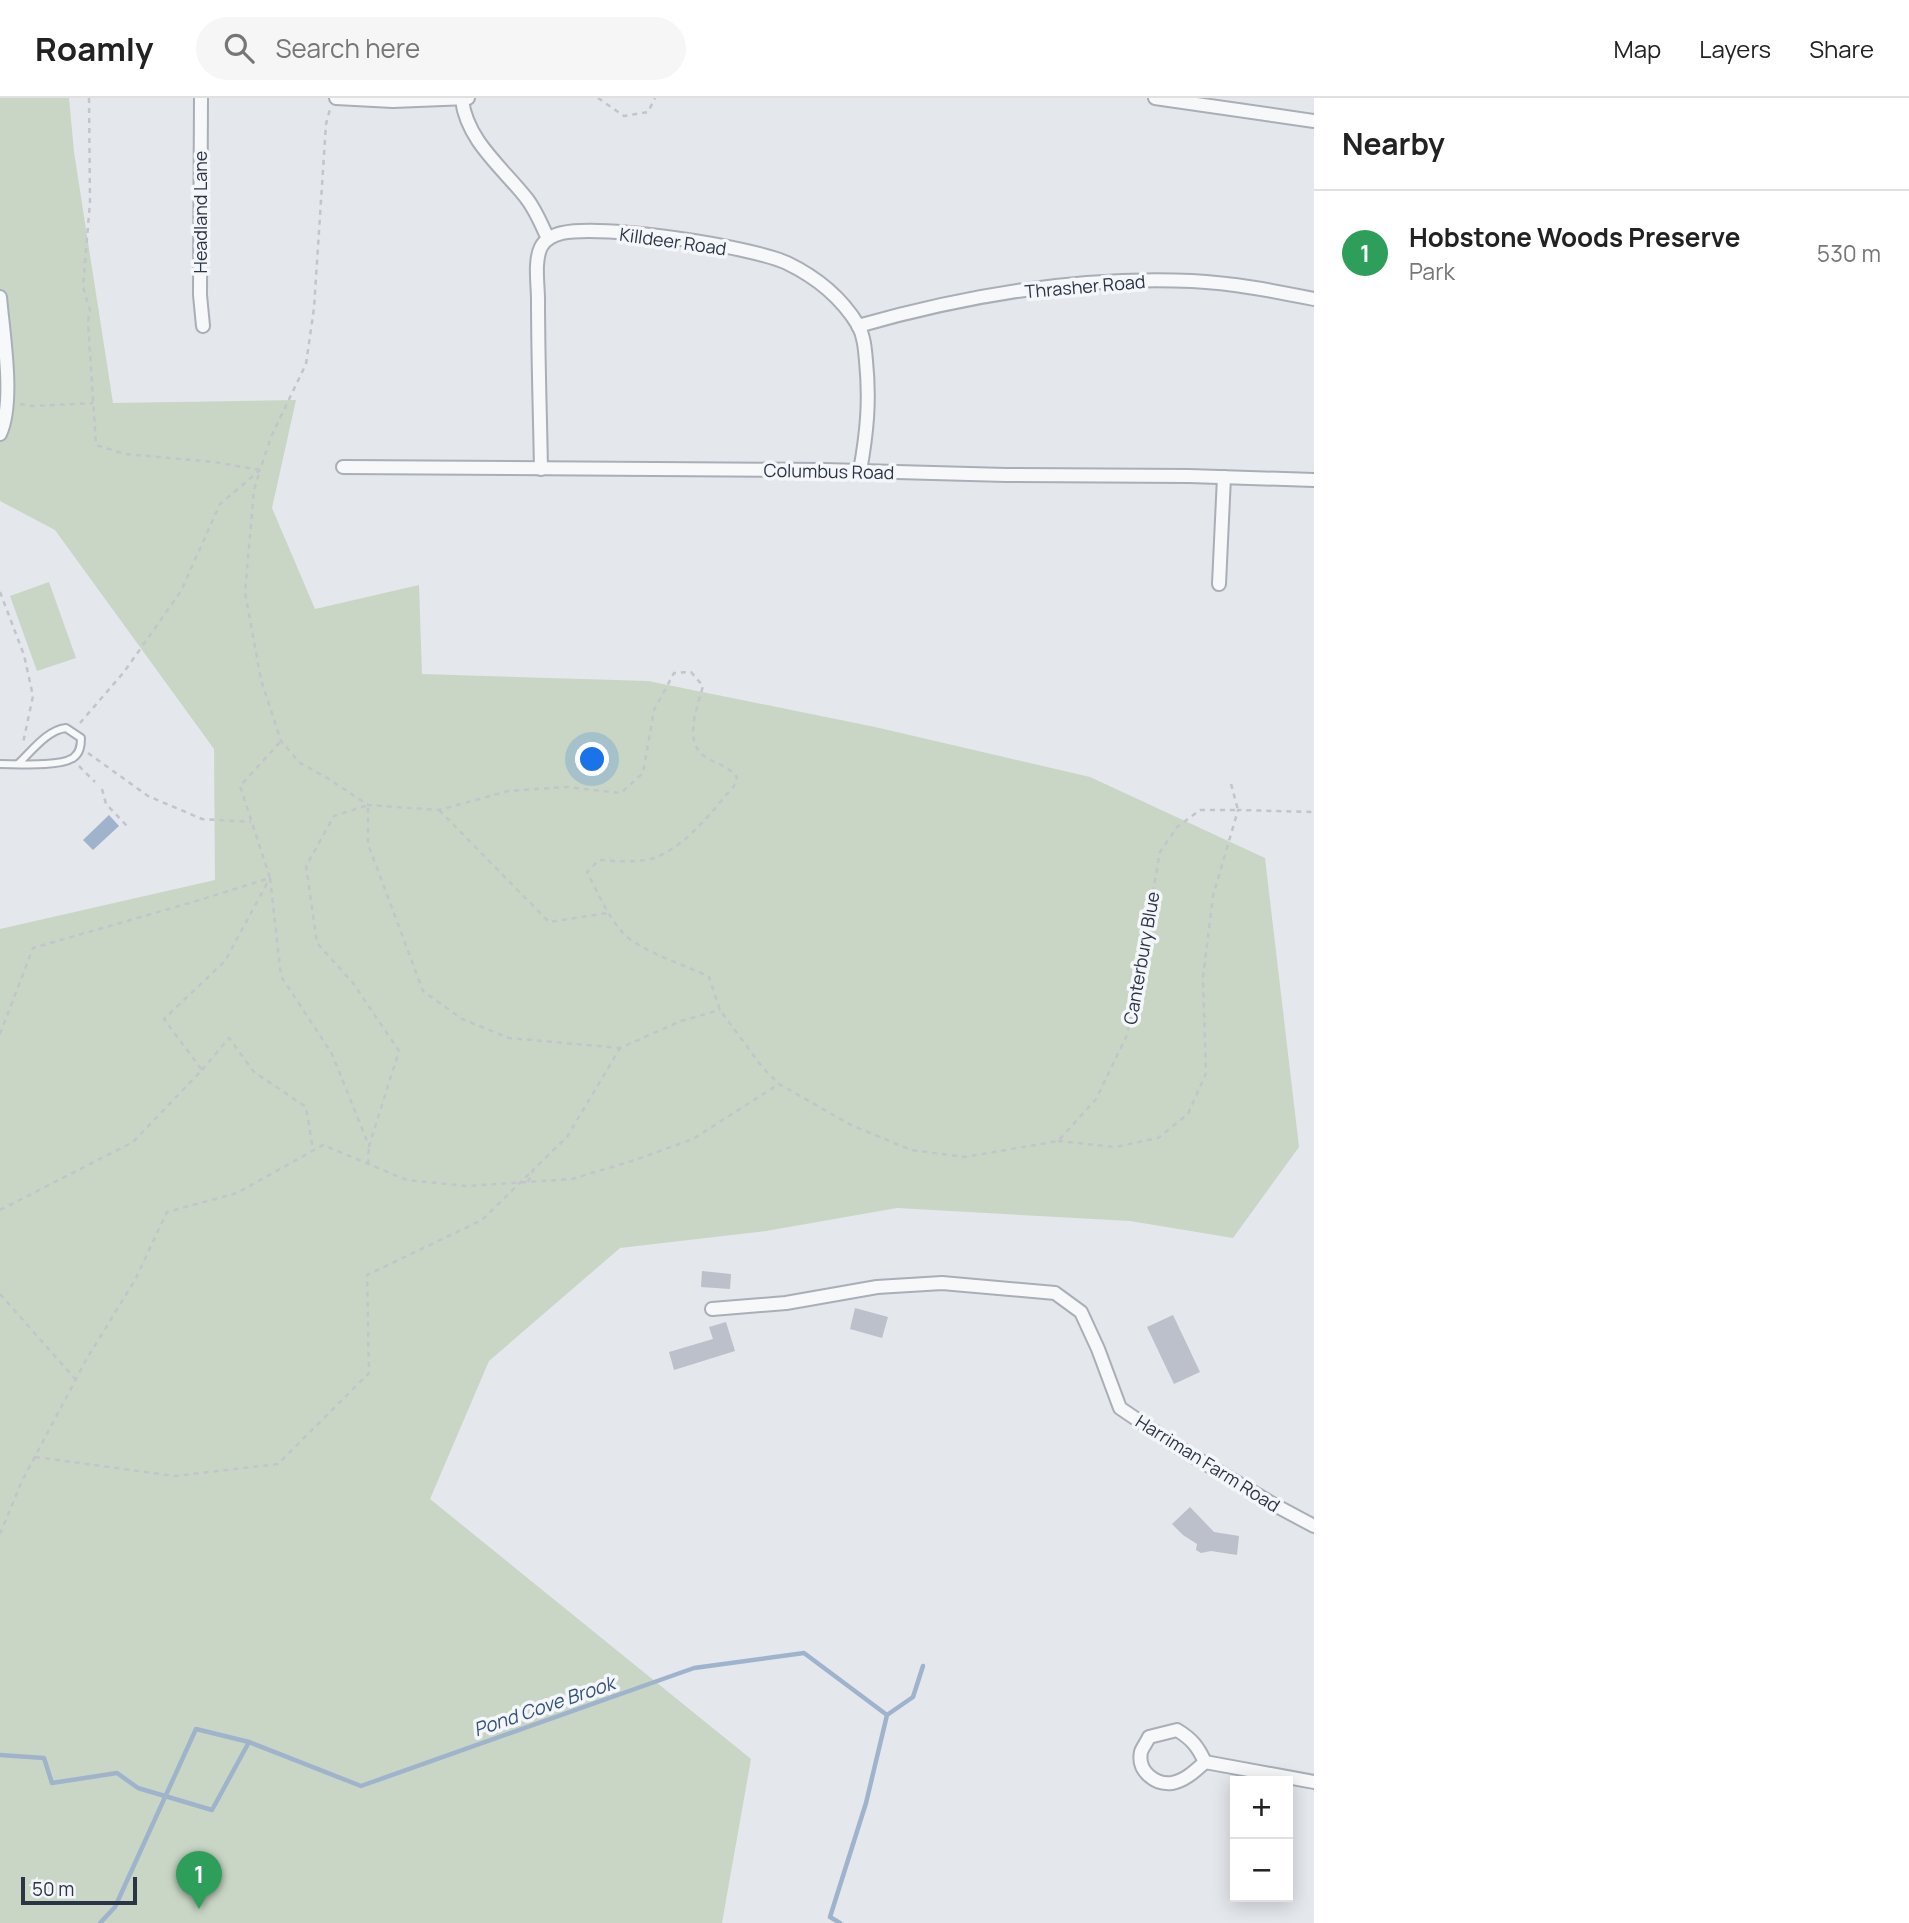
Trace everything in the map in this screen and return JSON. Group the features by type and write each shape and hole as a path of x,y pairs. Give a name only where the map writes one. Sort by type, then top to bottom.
{"street":[{"name":"Headland Lane","path":"201,98 200,295 203,326"},
{"path":"334,98 393,101 465,99 464,117 471,133 529,202 548,239 541,248 538,262 541,469"},
{"path":"1155,98 1314,121"},
{"name":"Killdeer Road","path":"548,239 562,233 594,230 704,243 784,262 808,274 831,291 858,326 864,341 869,391 868,424 860,471"},
{"name":"Thrasher Road","path":"858,326 924,307 1097,282 1139,279 1194,281 1314,299"},
{"path":"0,297 8,403 5,424 0,434"},
{"name":"Columbus Road","path":"343,467 860,471 1314,481"},
{"path":"1219,584 1224,477"},
{"name":"Harriman Farm Road","path":"712,1309 786,1303 877,1287 942,1283 1055,1293 1081,1312 1120,1408 1175,1446 1314,1526"},
{"path":"1205,1762 1198,1746 1177,1730 1149,1737 1141,1753 1143,1767 1149,1777 1160,1783 1174,1783 1205,1762 1314,1782"}],"lane":[{"path":"0,764 18,764 61,762 72,758 80,747 81,738 74,731 58,729 18,764"}],"path":[{"path":"89,98 90,202 83,287 90,310 88,322 96,445 125,454 214,462 260,470"},
{"path":"334,98 326,124 314,308 306,364 271,437 254,490 245,592 261,680 281,741 300,764 329,779 368,805"},
{"path":"598,98 624,116 648,112 655,98"},
{"path":"8,403 33,406 93,403"},
{"path":"74,731 124,672 181,591 220,504 260,470"},
{"path":"0,592 24,655 33,696 18,764"},
{"path":"368,1164 369,1146 399,1051 353,983 317,943 306,866 334,816 368,805 439,810 508,791 566,787 621,793 643,773 654,710 674,673 691,672 703,686 693,727 695,743 704,755 729,767 737,778 734,786 689,836 657,857 627,861 600,860 587,872 608,913 625,935 648,950 709,977 720,1010 763,1068 779,1084 851,1125 911,1150 965,1157 1058,1141 1115,1147 1137,1143 1158,1138 1188,1114 1206,1073 1203,977 1213,896 1238,810 1230,780"},
{"path":"281,741 240,786 270,878 281,976 332,1054 369,1146"},
{"path":"80,747 148,796 202,819 251,822"},
{"path":"72,758 95,782"},
{"path":"103,789 106,804 128,827"},
{"path":"368,805 368,844 423,991 461,1019 509,1038 621,1048 681,1021 720,1010"},
{"path":"439,810 549,922 608,913"},
{"name":"Canterbury Blue","path":"1058,1141 1096,1099 1127,1035 1160,852 1177,827 1200,810 1314,812"},
{"path":"0,1034 33,948 270,878"},
{"path":"202,1070 164,1019 225,961 270,878"},
{"path":"0,1210 133,1142 229,1038 254,1072 306,1107 313,1150"},
{"path":"35,1457 175,1476 278,1464 369,1373 367,1275 482,1220 567,1136 621,1048"},
{"path":"0,1534 21,1483 76,1380 135,1280 167,1212 237,1192 323,1145 407,1180 467,1186 572,1179 693,1139 779,1084"},
{"path":"528,1182 533,1170"},
{"path":"0,1294 76,1380"}],"green space":[{"path":"0,98 69,98 74,152 113,403 296,400 272,508 315,609 419,585 422,674 648,681 875,727 1090,777 1265,858 1299,1147 1233,1238 1130,1221 897,1208 766,1231 620,1248 489,1361 430,1499 751,1759 722,1923 0,1923 0,929 215,880 214,749 55,530 0,501"},
{"path":"49,582 76,658 37,671 10,596"}],"water":[{"path":"109,815 119,826 93,850 83,840"}],"building":[{"path":"702,1271 731,1274 730,1289 701,1287"},
{"path":"855,1308 888,1317 882,1338 850,1329"},
{"path":"1173,1315 1200,1372 1174,1384 1147,1327"},
{"path":"726,1322 735,1351 674,1370 669,1352 713,1339 709,1327"},
{"path":"1190,1507 1214,1532 1239,1536 1237,1555 1211,1551 1201,1553 1196,1550 1197,1544 1172,1524"}],"waterway":[{"name":"Pond Cove Brook","path":"100,1923 115,1907 196,1729 249,1742 361,1786 694,1668 804,1653 887,1715 866,1803 830,1917 840,1923"},
{"path":"887,1715 913,1697 923,1666"},
{"path":"0,1755 44,1758 52,1783 117,1773 138,1788 212,1810 249,1742"}],"place":[{"name":"Hobstone Woods Preserve","path":"199,1909"}]}
